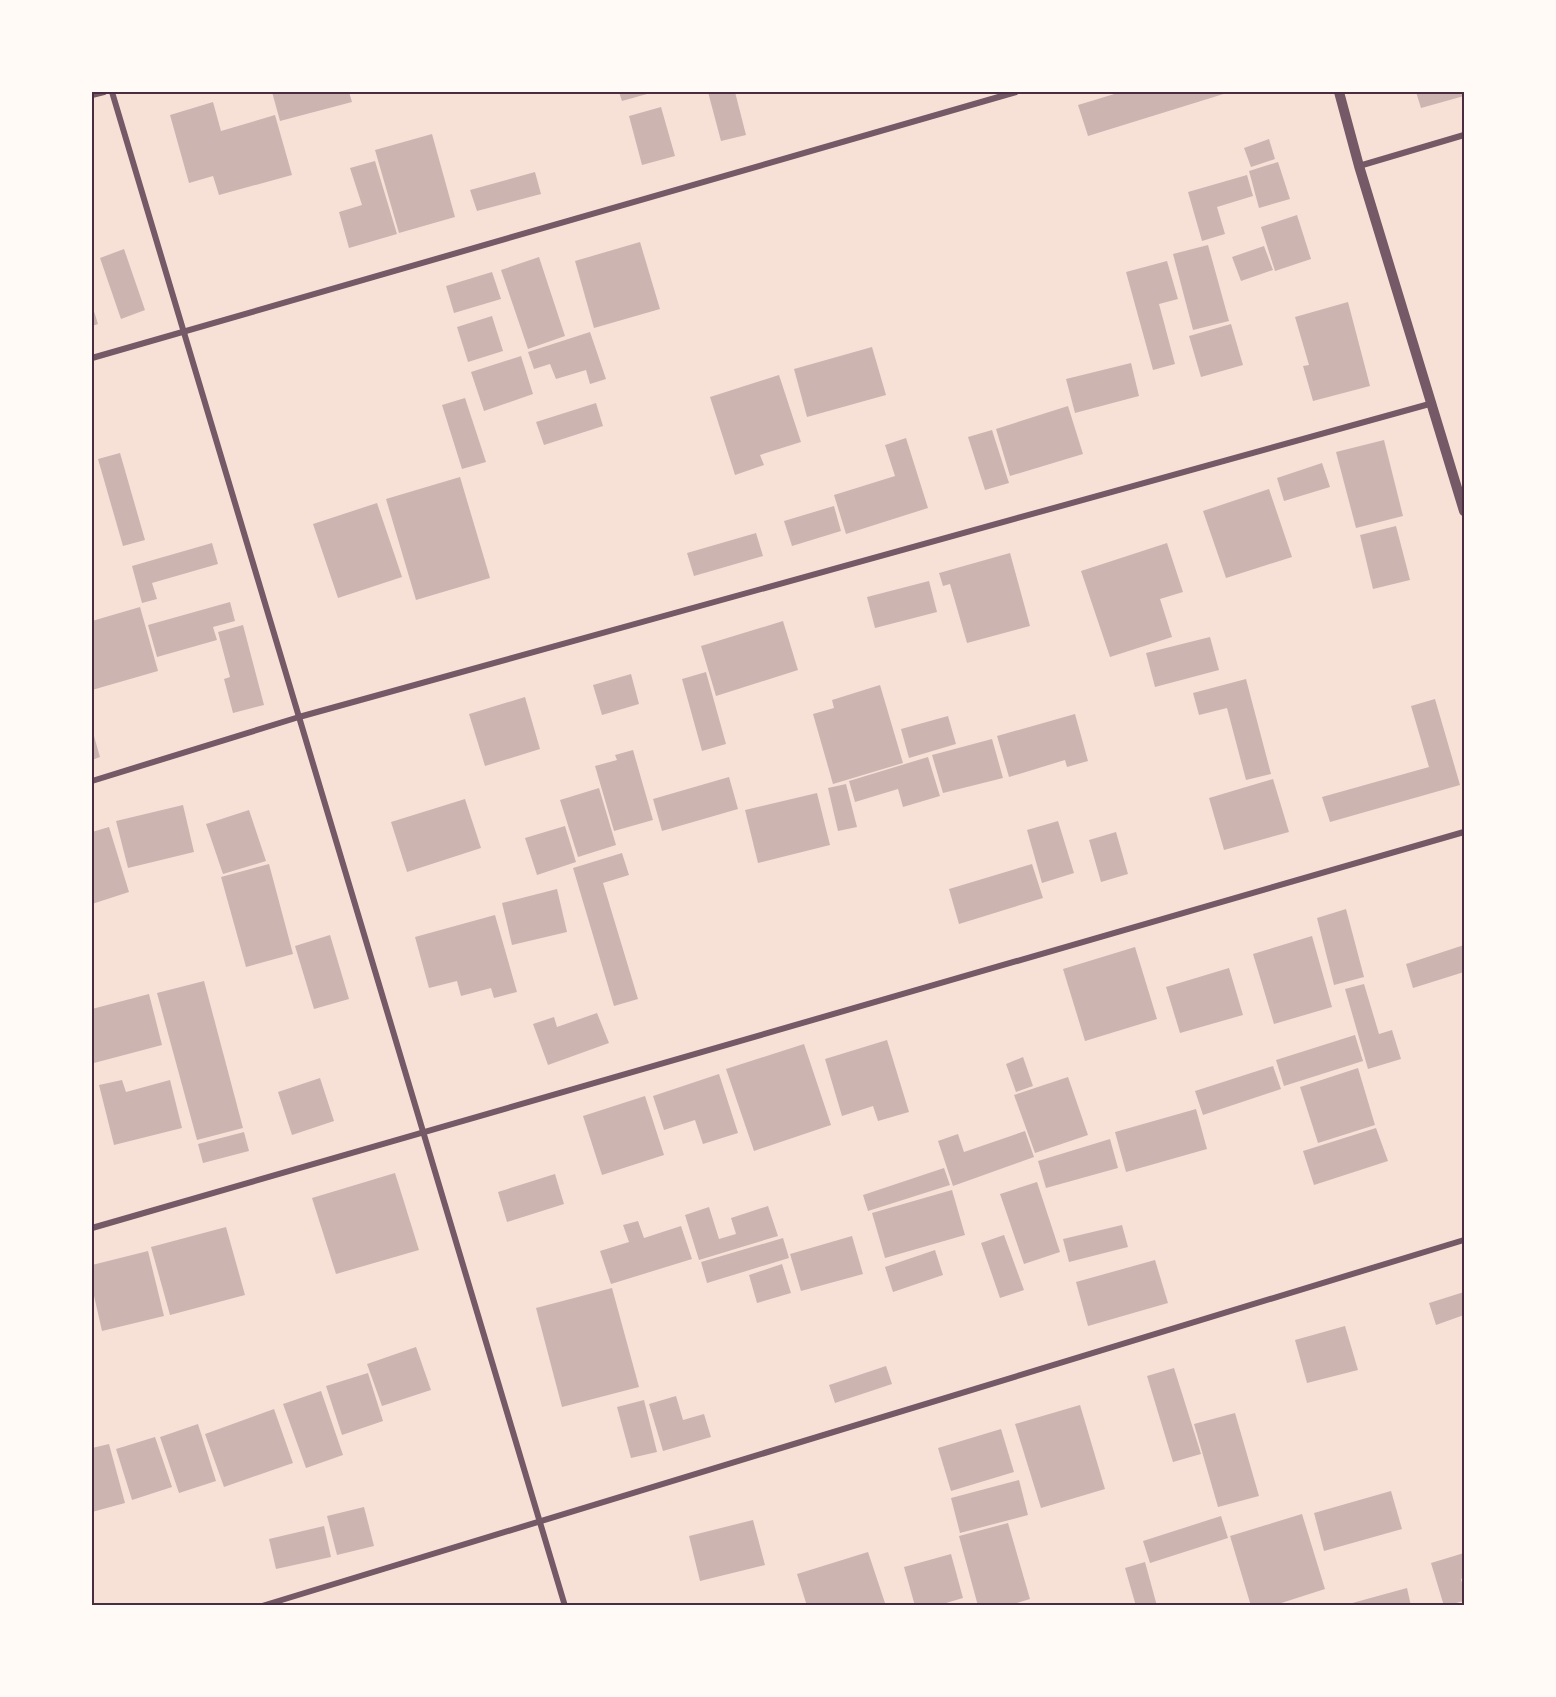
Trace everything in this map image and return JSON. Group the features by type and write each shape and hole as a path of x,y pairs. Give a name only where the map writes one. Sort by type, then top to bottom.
{"street":[{"path":"92,95 104,92"},
{"path":"112,92 565,1605"},
{"path":"92,358 1016,92"},
{"path":"1339,92 1359,166 1464,511"},
{"path":"1359,166 1464,135"},
{"path":"92,781 299,717 1433,404"},
{"path":"92,1228 1464,832"},
{"path":"262,1605 1464,1240"}],"building":[{"path":"272,92 349,92 352,102 280,121"},
{"path":"619,92 654,92 622,101"},
{"path":"708,92 735,92 746,135 721,141"},
{"path":"1121,92 1230,92 1088,136 1078,105"},
{"path":"1416,92 1464,92 1464,96 1421,108"},
{"path":"213,102 221,131 275,115 292,175 219,195 213,176 189,183 170,115"},
{"path":"661,107 675,156 642,165 629,116"},
{"path":"432,134 455,217 399,233 375,150"},
{"path":"1269,139 1275,159 1251,167 1244,148"},
{"path":"375,161 397,234 349,248 339,212 362,205 350,168"},
{"path":"1278,162 1290,199 1259,208 1249,171"},
{"path":"535,172 541,194 477,211 470,190"},
{"path":"1247,175 1253,196 1217,207 1225,234 1202,241 1188,192"},
{"path":"1297,215 1311,259 1275,271 1261,227"},
{"path":"640,242 660,309 594,328 575,261"},
{"path":"1208,245 1229,321 1193,330 1173,254"},
{"path":"1264,246 1273,270 1241,281 1232,257"},
{"path":"124,249 145,310 121,319 100,258"},
{"path":"539,257 565,336 528,349 501,270"},
{"path":"1167,261 1178,299 1159,304 1175,364 1153,370 1126,272"},
{"path":"492,272 501,299 454,313 446,286"},
{"path":"1348,302 1370,386 1313,401 1303,366 1309,365 1295,317"},
{"path":"92,305 98,324 92,326"},
{"path":"492,316 503,351 468,362 457,327"},
{"path":"1231,324 1243,365 1201,377 1189,336"},
{"path":"590,332 606,379 590,384 586,370 556,379 550,364 534,369 528,352"},
{"path":"872,347 886,395 807,417 794,369"},
{"path":"521,356 533,394 484,411 471,372"},
{"path":"1131,363 1139,396 1075,413 1066,379"},
{"path":"779,375 801,442 760,455 764,465 735,475 710,397"},
{"path":"465,398 486,462 462,469 442,405"},
{"path":"596,403 603,426 544,445 536,422"},
{"path":"1068,406 1083,454 1010,476 996,429"},
{"path":"992,430 1009,483 985,490 968,437"},
{"path":"906,438 928,508 846,534 834,495 895,476 885,445"},
{"path":"1384,440 1403,516 1356,528 1336,452"},
{"path":"120,453 145,540 123,546 98,459"},
{"path":"1322,463 1330,487 1284,501 1277,478"},
{"path":"460,477 490,578 416,600 386,499"},
{"path":"1269,489 1292,557 1226,578 1203,511"},
{"path":"377,503 402,577 338,598 313,524"},
{"path":"834,506 841,531 792,546 784,521"},
{"path":"1396,526 1410,580 1373,589 1360,535"},
{"path":"756,533 763,556 694,576 687,553"},
{"path":"212,543 218,564 152,583 157,599 142,603 132,566"},
{"path":"1167,543 1183,592 1160,599 1172,637 1110,657 1081,571"},
{"path":"1010,553 1030,626 967,643 950,584 943,586 939,573"},
{"path":"929,581 937,612 875,628 867,597"},
{"path":"230,602 235,621 213,627 217,640 157,657 148,625"},
{"path":"140,607 158,671 92,690 92,621"},
{"path":"783,621 798,670 716,696 701,646"},
{"path":"243,625 264,705 233,713 224,679 230,677 218,632"},
{"path":"1210,637 1219,670 1155,687 1146,653"},
{"path":"706,672 726,744 702,751 682,679"},
{"path":"631,674 639,704 602,715 593,685"},
{"path":"1246,679 1271,774 1246,780 1227,708 1199,715 1193,693"},
{"path":"880,685 903,763 833,784 813,714 834,708 832,700"},
{"path":"525,697 540,749 485,766 469,714"},
{"path":"1435,699 1460,785 1330,822 1322,797 1429,767 1411,706"},
{"path":"1075,714 1088,761 1067,767 1065,760 1009,777 997,736"},
{"path":"948,716 956,744 909,758 901,729"},
{"path":"92,729 100,757 92,760"},
{"path":"992,739 1003,778 943,793 932,755"},
{"path":"633,750 653,820 614,831 595,766 617,760 615,755"},
{"path":"928,757 940,796 903,807 898,789 855,802 849,781"},
{"path":"729,777 738,809 662,831 653,799"},
{"path":"1273,779 1289,832 1224,850 1209,798"},
{"path":"846,784 857,827 838,831 828,788"},
{"path":"599,788 616,845 578,857 560,800"},
{"path":"817,793 830,845 758,863 745,810"},
{"path":"465,799 481,848 407,872 391,822"},
{"path":"183,805 194,852 128,868 116,821"},
{"path":"249,810 266,861 223,874 206,824"},
{"path":"1058,821 1074,873 1042,883 1027,830"},
{"path":"565,826 576,862 537,875 525,838"},
{"path":"109,827 129,892 92,904 92,832"},
{"path":"1116,832 1128,874 1101,882 1089,840"},
{"path":"622,853 629,875 603,883 638,999 614,1006 573,868"},
{"path":"269,864 293,954 246,967 221,877"},
{"path":"1032,864 1043,898 959,924 949,889"},
{"path":"557,889 567,932 512,945 502,903"},
{"path":"1346,909 1364,977 1334,985 1317,918"},
{"path":"495,915 517,992 494,998 491,988 461,996 457,981 429,988 415,937"},
{"path":"330,935 349,999 314,1009 295,946"},
{"path":"1312,936 1332,1007 1274,1024 1253,954"},
{"path":"1464,945 1464,972 1413,988 1406,964"},
{"path":"1135,947 1157,1019 1085,1041 1063,969"},
{"path":"1229,968 1243,1015 1180,1033 1166,987"},
{"path":"204,981 243,1128 197,1140 157,993"},
{"path":"1364,984 1379,1034 1392,1030 1401,1059 1368,1069 1345,989"},
{"path":"149,994 162,1045 94,1063 92,1009"},
{"path":"597,1013 609,1043 548,1065 533,1024 554,1017 557,1027"},
{"path":"1355,1035 1363,1061 1284,1086 1276,1060"},
{"path":"887,1040 909,1112 878,1121 873,1106 842,1116 825,1059"},
{"path":"804,1044 831,1125 754,1151 726,1069"},
{"path":"1023,1057 1033,1086 1016,1092 1006,1064"},
{"path":"1273,1066 1281,1089 1203,1115 1195,1091"},
{"path":"1358,1068 1375,1125 1318,1143 1300,1087"},
{"path":"719,1074 738,1133 703,1144 695,1120 664,1130 653,1096"},
{"path":"1068,1077 1088,1135 1035,1153 1014,1095"},
{"path":"320,1078 334,1121 292,1135 278,1092"},
{"path":"122,1080 126,1092 170,1080 182,1128 114,1145 99,1085"},
{"path":"645,1096 664,1155 602,1175 583,1116"},
{"path":"1196,1109 1207,1149 1126,1172 1115,1132"},
{"path":"1376,1128 1388,1161 1314,1185 1303,1151"},
{"path":"1025,1131 1034,1157 953,1186 938,1141 958,1134 964,1152"},
{"path":"244,1132 249,1151 203,1163 198,1144"},
{"path":"1110,1139 1118,1168 1046,1188 1038,1161"},
{"path":"944,1168 950,1185 868,1211 863,1195"},
{"path":"395,1173 419,1250 336,1274 312,1198"},
{"path":"555,1174 564,1204 507,1222 498,1192"},
{"path":"1037,1182 1060,1252 1024,1264 1000,1194"},
{"path":"952,1190 965,1235 885,1258 872,1213"},
{"path":"768,1206 778,1236 699,1260 685,1215 709,1207 719,1239 736,1234 731,1218"},
{"path":"638,1221 644,1238 681,1226 692,1259 611,1284 600,1251 629,1242 623,1225"},
{"path":"1122,1225 1128,1247 1069,1262 1063,1239"},
{"path":"226,1227 245,1295 170,1315 151,1247"},
{"path":"1004,1235 1024,1290 1000,1298 981,1243"},
{"path":"852,1236 863,1274 801,1291 790,1254"},
{"path":"783,1238 789,1258 707,1283 701,1262"},
{"path":"935,1250 943,1275 893,1292 885,1267"},
{"path":"148,1251 164,1316 102,1331 92,1287 92,1265"},
{"path":"1155,1260 1168,1303 1088,1326 1076,1282"},
{"path":"782,1264 791,1293 757,1303 749,1275"},
{"path":"612,1288 639,1387 562,1407 536,1308"},
{"path":"1464,1292 1464,1315 1436,1325 1429,1303"},
{"path":"1345,1326 1358,1370 1307,1383 1295,1340"},
{"path":"416,1347 431,1390 382,1406 367,1364"},
{"path":"886,1366 892,1384 835,1403 829,1385"},
{"path":"1174,1368 1201,1454 1173,1462 1147,1376"},
{"path":"368,1373 383,1421 342,1435 326,1386"},
{"path":"321,1391 343,1455 306,1468 283,1404"},
{"path":"676,1396 683,1420 704,1414 711,1437 663,1451 649,1404"},
{"path":"644,1400 657,1452 631,1458 617,1407"},
{"path":"1080,1405 1105,1489 1041,1508 1015,1424"},
{"path":"274,1409 293,1463 224,1487 205,1434"},
{"path":"1235,1413 1259,1496 1218,1507 1194,1424"},
{"path":"198,1424 216,1481 179,1493 160,1437"},
{"path":"1001,1429 1014,1472 951,1491 938,1448"},
{"path":"155,1437 172,1487 132,1500 116,1449"},
{"path":"109,1444 125,1503 92,1512 92,1448"},
{"path":"1019,1480 1028,1515 960,1533 951,1498"},
{"path":"1391,1491 1402,1529 1324,1551 1314,1513"},
{"path":"364,1507 374,1546 337,1555 327,1516"},
{"path":"1302,1514 1325,1589 1272,1606 1251,1606 1230,1536"},
{"path":"1221,1516 1228,1538 1150,1563 1143,1541"},
{"path":"753,1520 765,1565 700,1581 689,1536"},
{"path":"1008,1523 1030,1599 1007,1606 978,1606 959,1536"},
{"path":"324,1526 331,1557 276,1569 269,1539"},
{"path":"868,1552 886,1606 807,1606 797,1574"},
{"path":"1464,1553 1464,1578 1461,1579 1464,1601 1444,1606 1431,1563"},
{"path":"951,1554 963,1598 936,1606 915,1606 904,1567"},
{"path":"1145,1562 1157,1606 1136,1606 1125,1568"},
{"path":"1407,1588 1411,1606 1345,1606 1345,1605"}]}
